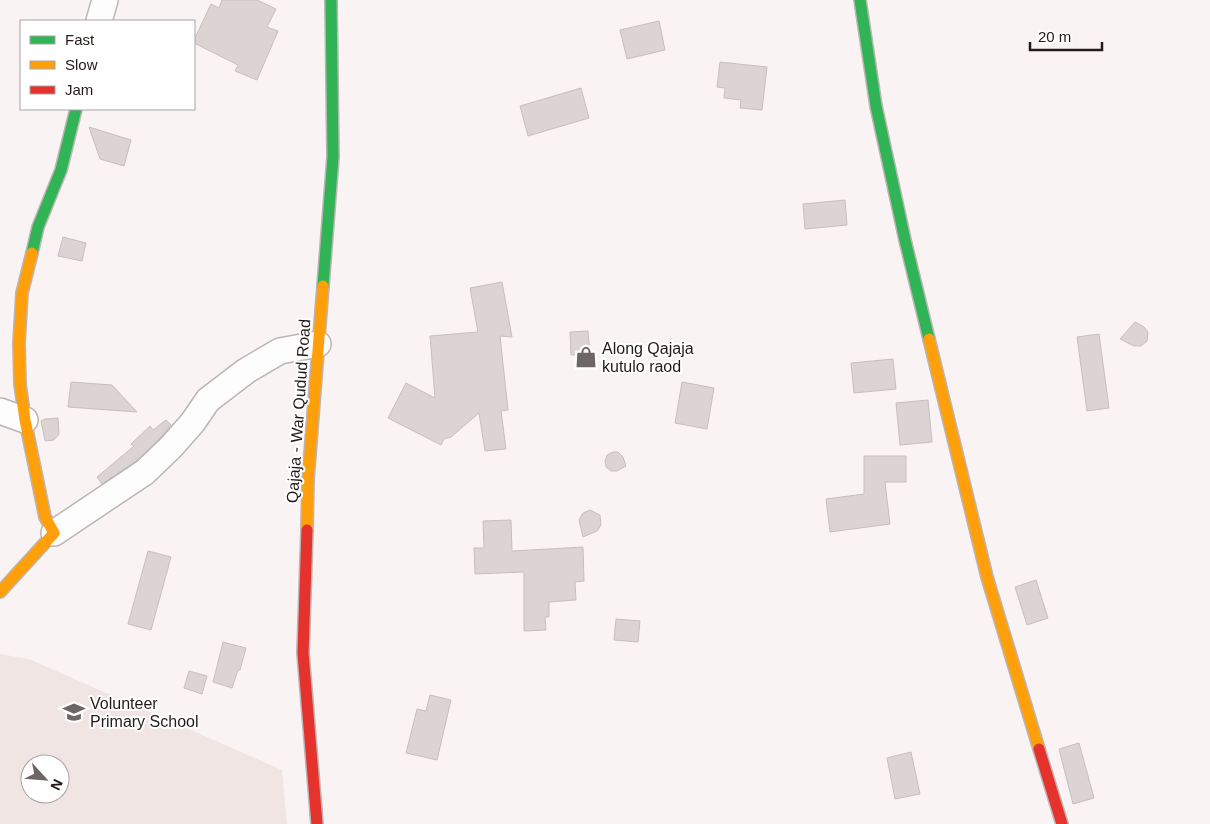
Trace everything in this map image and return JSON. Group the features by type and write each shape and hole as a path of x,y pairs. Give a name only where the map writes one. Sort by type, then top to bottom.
{"street":[{"path":"99,20 105,0"},
{"name":"Qajaja - War Qudud Road","path":"317,824 303,653 308,480 333,157 331,0"},
{"path":"860,0 876,106 905,240 987,577 1062,824"},
{"path":"54,533 44,518 25,420 20,376 19,343 22,293 38,227 61,170 76,110"},
{"path":"0,592 54,533 144,472 171,447 193,422 208,400 246,371 280,351 318,344"},
{"path":"0,410 25,420"}],"shaded area":[{"name":"Volunteer Primary School","path":"0,654 29,659 282,770 287,824 0,824"}],"building":[{"path":"222,0 257,0 276,9 267,27 278,31 257,80 235,71 238,65 195,44 195,38 211,4 219,8"},
{"path":"659,21 665,50 627,59 620,30"},
{"path":"720,62 767,67 762,110 740,108 741,100 724,98 725,88 717,87"},
{"path":"581,88 589,118 528,136 520,106"},
{"path":"89,127 131,140 124,166 100,159"},
{"path":"845,200 847,225 805,229 803,204"},
{"path":"63,237 86,243 82,261 58,256"},
{"path":"502,282 512,337 500,336 508,410 501,411 506,449 485,451 479,413 451,437 444,439 441,445 388,418 406,383 435,398 430,336 478,332 470,288"},
{"path":"1135,322 1144,327 1148,332 1147,341 1141,346 1134,346 1120,339"},
{"path":"588,331 590,354 571,355 570,332"},
{"path":"1099,334 1109,408 1087,411 1077,337"},
{"path":"893,359 896,389 854,393 851,363"},
{"path":"71,382 112,385 137,412 68,407"},
{"path":"682,382 714,388 707,429 675,423"},
{"path":"928,400 932,442 900,445 896,403"},
{"path":"58,418 59,434 54,440 45,441 41,421"},
{"path":"166,420 171,425 161,437 136,461 102,484 97,477 134,446 131,444 150,426 153,430"},
{"path":"618,452 623,457 626,466 617,471 611,471 606,467 607,455"},
{"path":"864,456 906,456 906,482 885,482 890,524 830,532 826,499 864,494"},
{"path":"590,510 600,515 601,525 597,531 583,537 579,520 583,513"},
{"path":"511,520 512,551 583,547 584,581 575,582 576,600 549,602 549,617 545,617 546,630 524,631 524,572 475,574 474,548 484,548 483,521"},
{"path":"148,551 171,557 151,630 128,624"},
{"path":"1036,580 1048,618 1027,625 1015,587"},
{"path":"616,619 640,621 638,642 614,640"},
{"path":"223,642 246,648 240,670 238,670 232,688 213,682"},
{"path":"189,671 207,676 202,694 184,688"},
{"path":"430,695 451,700 437,760 406,753 417,709 426,711"},
{"path":"1079,743 1094,798 1073,804 1059,749"},
{"path":"911,752 920,794 895,799 887,758"}],"traffic: fast":[{"path":"323,286 333,157 331,0"},
{"path":"860,0 876,106 929,339"},
{"path":"32,253 38,227 61,170 76,110"}],"traffic: slow":[{"path":"0,592 54,533 45,517 25,420 20,384 19,343 22,293 32,253"},
{"path":"307,530 308,480 323,286"},
{"path":"929,339 987,577 1039,749"}],"traffic: jam":[{"path":"307,530 303,653 317,824"},
{"path":"1039,749 1062,824"}],"place":[{"name":"Along Qajaja kutulo raod","path":"586,357"},
{"name":"Volunteer Primary School","path":"74,712"}]}
